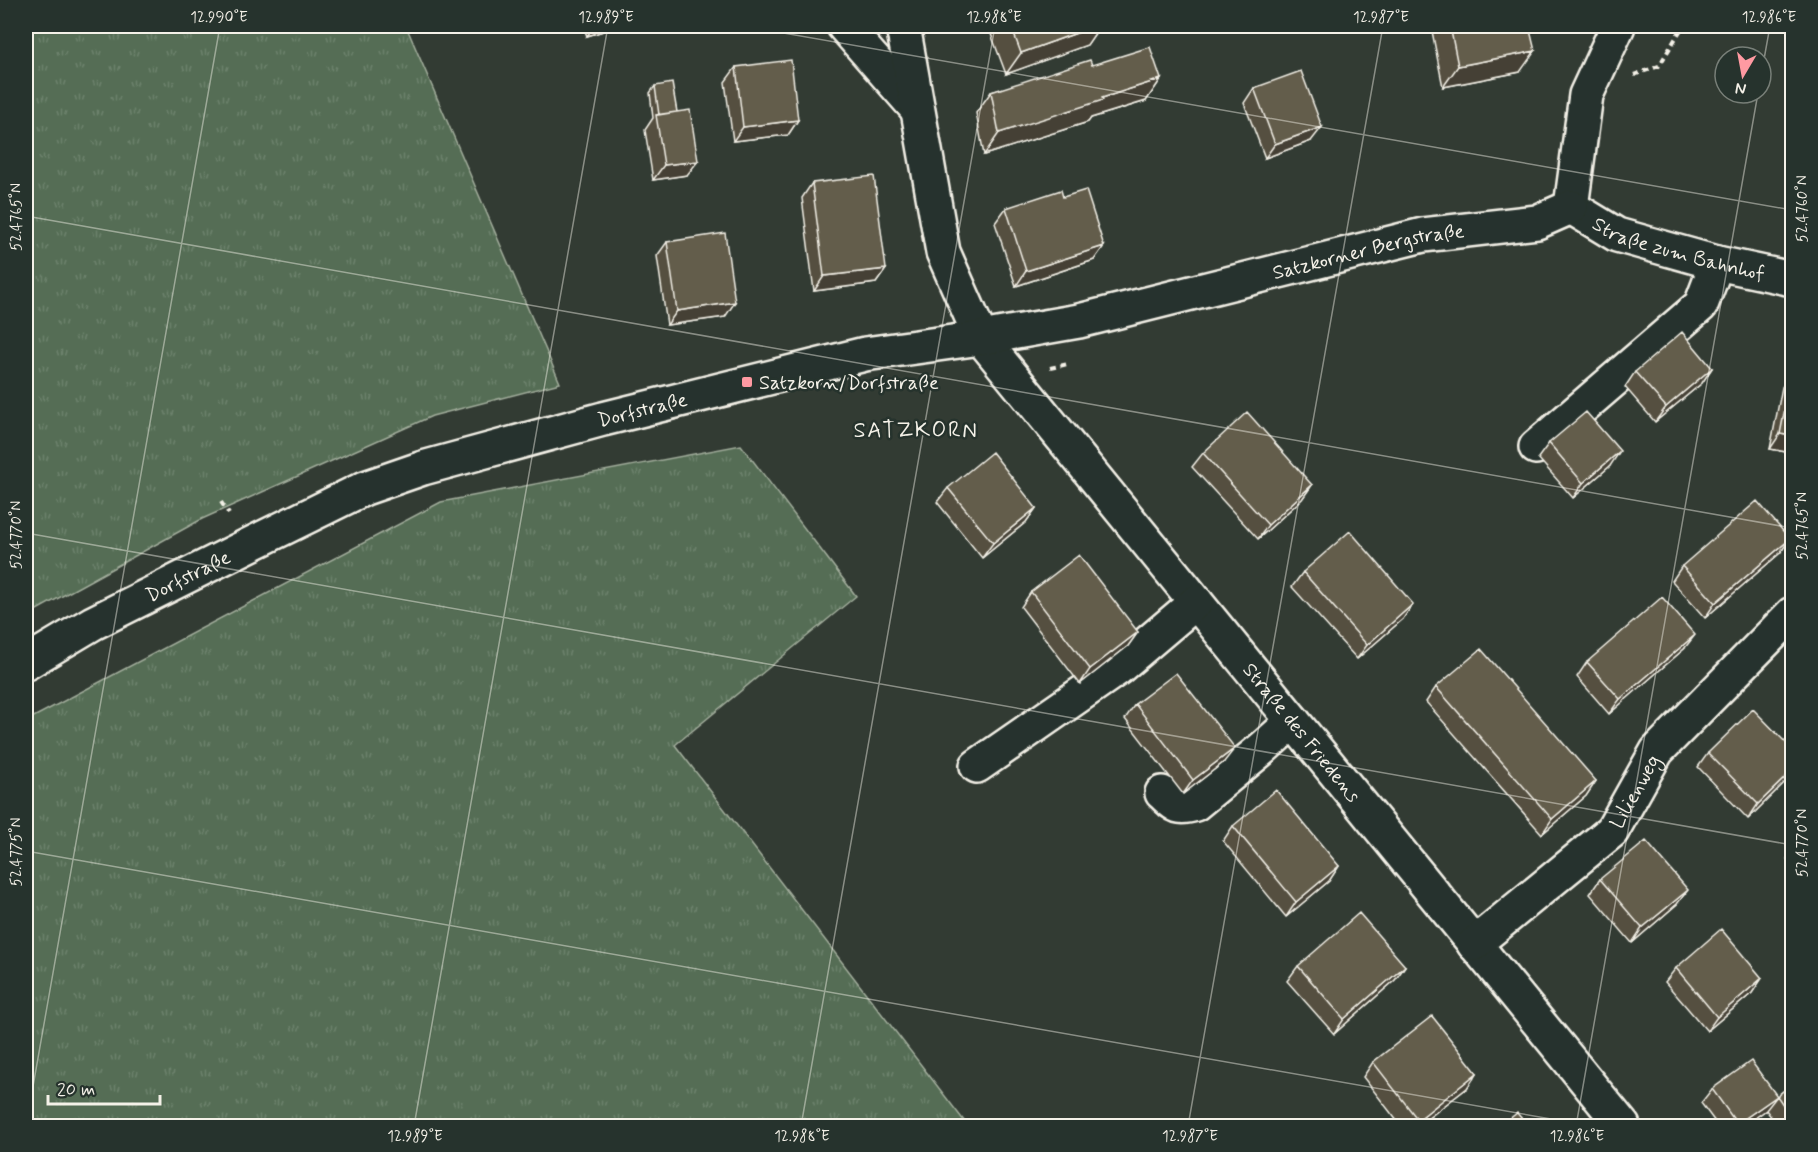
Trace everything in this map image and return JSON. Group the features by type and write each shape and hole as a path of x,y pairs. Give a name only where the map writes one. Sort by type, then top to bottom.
{"street":[{"path":"844,26 917,109"},
{"path":"903,26 943,252 981,338"},
{"path":"1571,207 1586,95 1618,26"},
{"name":"Straße zum Bahnhof","path":"1571,207 1617,235 1717,263 1792,279"},
{"name":"Satzkorner Bergstraße","path":"981,338 1079,321 1423,235 1537,222 1571,207"},
{"path":"1536,447 1701,305 1717,263"},
{"name":"Straße des Friedens","path":"981,338 1623,1126"},
{"name":"Dorfstraße","path":"26,663 93,623 365,488 423,468 603,419 865,354 981,338"},
{"path":"977,766 1117,669 1196,602"},
{"name":"Lilienweg","path":"1474,944 1612,831 1657,751 1788,626"},
{"path":"1162,793 1175,806 1184,807 1195,804 1293,721"}],"green space":[{"path":"26,26 406,26 560,383 432,416 202,519 26,616"},
{"path":"741,445 856,596 675,745 968,1126 26,1126 26,721 441,502"}],"building":[{"path":"1011,26 1096,26 1021,53"},
{"path":"1450,26 1529,26 1535,51 1458,66"},
{"path":"1150,47 1161,79 999,133 991,92 1090,60 1092,65"},
{"path":"791,60 798,120 743,127 736,67"},
{"path":"1301,71 1322,127 1275,144 1254,88"},
{"path":"672,83 677,112 659,115 655,86"},
{"path":"690,110 698,161 664,165 656,115"},
{"path":"874,176 886,269 824,276 812,183"},
{"path":"1061,190 1063,197 1086,190 1104,246 1026,271 1006,208"},
{"path":"725,233 735,302 677,311 667,242"},
{"path":"1682,332 1712,368 1666,407 1635,372"},
{"path":"1792,373 1792,436 1780,434"},
{"path":"1247,412 1312,485 1268,525 1203,453"},
{"path":"1586,412 1620,451 1583,483 1549,443"},
{"path":"992,452 1036,508 993,543 948,488"},
{"path":"1757,501 1790,539 1715,603 1682,566"},
{"path":"1350,531 1413,604 1367,645 1303,572"},
{"path":"1079,555 1138,632 1090,669 1031,592"},
{"path":"1662,597 1695,635 1620,699 1587,662"},
{"path":"1481,649 1596,781 1552,819 1436,687"},
{"path":"1176,673 1235,748 1193,780 1135,704"},
{"path":"1753,709 1792,749 1792,771 1758,804 1708,753"},
{"path":"1276,790 1339,866 1296,902 1233,826"},
{"path":"1646,841 1688,890 1642,928 1600,879"},
{"path":"1359,913 1405,966 1344,1019 1298,966"},
{"path":"1721,929 1762,978 1717,1017 1676,968"},
{"path":"1432,1016 1477,1073 1418,1120 1373,1062"},
{"path":"1751,1061 1777,1096 1737,1124 1712,1089"},
{"path":"1792,1084 1792,1118 1777,1096"},
{"path":"1517,1113 1528,1126 1500,1126"}],"place":[{"name":"Satzkorn/Dorfstraße","path":"747,382"}],"district":[{"name":"SATZKORN","path":"916,429"}]}
